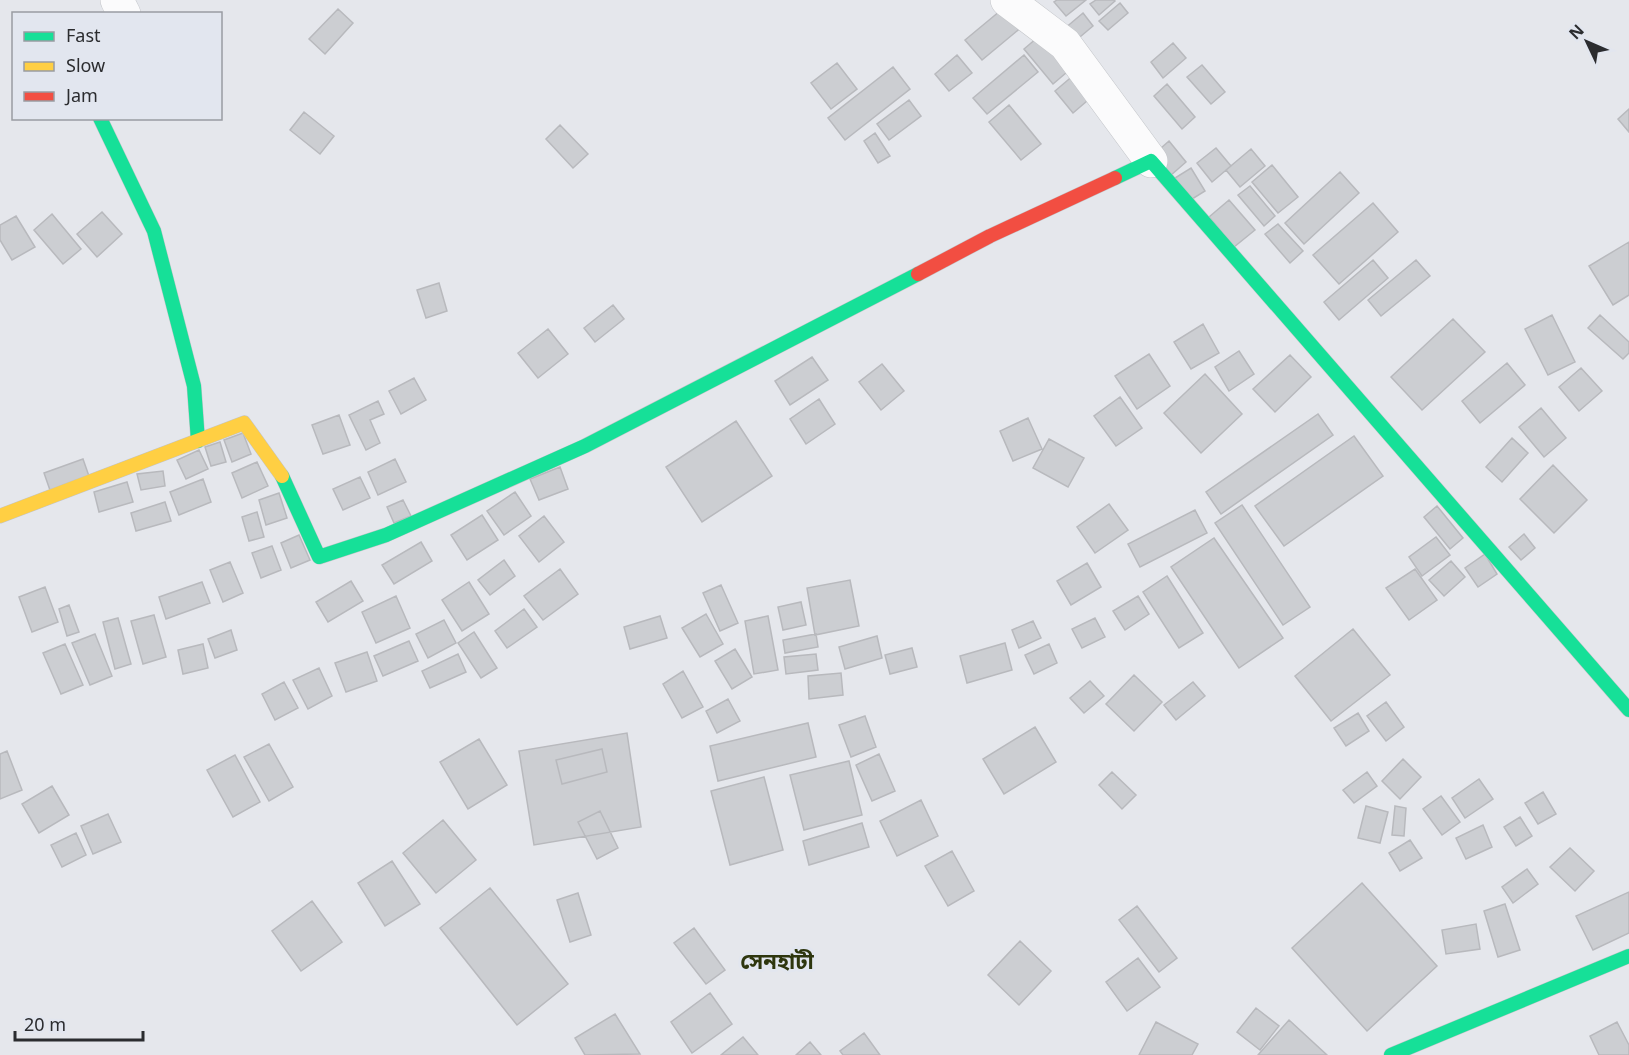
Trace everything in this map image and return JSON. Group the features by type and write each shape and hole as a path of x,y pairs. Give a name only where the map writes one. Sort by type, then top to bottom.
{"street":[{"path":"1007,0 1065,44 1151,161 1629,710"},
{"path":"101,120 154,231 194,387 198,441"},
{"path":"0,516 244,423 281,474 319,557 386,535 585,446 990,236 1151,161"},
{"path":"1391,1055 1629,956"}],"building":[{"path":"1057,0 1086,0 1066,16 1054,2"},
{"path":"1096,0 1115,1 1099,15 1090,4"},
{"path":"1120,3 1128,13 1108,30 1099,21"},
{"path":"1006,6 1023,26 982,60 965,40"},
{"path":"338,9 353,23 325,54 309,39"},
{"path":"1083,13 1093,26 1074,42 1064,29"},
{"path":"1044,32 1073,67 1053,84 1024,49"},
{"path":"1173,43 1186,58 1163,78 1151,62"},
{"path":"957,55 972,73 949,91 935,74"},
{"path":"1024,55 1038,72 987,114 973,98"},
{"path":"837,63 857,89 831,109 811,83"},
{"path":"1202,65 1225,92 1211,104 1187,77"},
{"path":"893,67 910,89 845,140 828,118"},
{"path":"1075,74 1094,95 1073,113 1055,91"},
{"path":"1167,84 1195,117 1182,129 1154,96"},
{"path":"909,100 921,116 889,140 877,124"},
{"path":"1009,105 1041,144 1021,160 989,122"},
{"path":"1629,109 1629,132 1618,119"},
{"path":"304,112 334,136 320,154 290,130"},
{"path":"560,125 588,154 573,168 546,139"},
{"path":"875,133 890,156 878,163 864,141"},
{"path":"1169,141 1186,162 1170,176 1153,155"},
{"path":"1216,148 1231,166 1212,182 1197,163"},
{"path":"1251,149 1265,166 1240,187 1226,170"},
{"path":"1272,165 1298,197 1278,213 1252,182"},
{"path":"1191,168 1205,191 1189,201 1175,178"},
{"path":"1340,172 1359,193 1304,244 1285,223"},
{"path":"1250,186 1275,216 1264,226 1238,195"},
{"path":"1229,200 1255,230 1234,247 1209,217"},
{"path":"1373,203 1398,232 1339,284 1313,255"},
{"path":"102,212 122,234 97,257 77,234"},
{"path":"52,214 81,249 63,264 34,230"},
{"path":"16,216 35,247 12,260 0,240 0,225"},
{"path":"1278,224 1303,251 1290,263 1265,234"},
{"path":"1629,242 1629,295 1613,305 1589,266"},
{"path":"1373,260 1388,278 1339,320 1324,302"},
{"path":"1416,260 1430,276 1381,316 1368,300"},
{"path":"439,283 447,311 426,318 417,290"},
{"path":"613,305 624,319 595,342 584,328"},
{"path":"1552,315 1575,362 1548,375 1525,329"},
{"path":"1600,315 1629,342 1629,353 1623,359 1588,328"},
{"path":"1453,319 1485,352 1422,410 1391,377"},
{"path":"1203,324 1219,353 1191,369 1174,342"},
{"path":"548,329 568,354 538,378 518,353"},
{"path":"1239,351 1254,374 1229,391 1215,367"},
{"path":"1149,354 1170,386 1137,409 1115,376"},
{"path":"1290,355 1311,377 1275,412 1253,389"},
{"path":"812,357 828,380 790,405 775,381"},
{"path":"1507,363 1525,385 1480,423 1462,401"},
{"path":"882,364 904,391 881,410 859,382"},
{"path":"1581,368 1602,391 1579,411 1559,387"},
{"path":"1205,374 1242,414 1201,453 1164,413"},
{"path":"414,378 426,400 401,414 389,391"},
{"path":"1120,397 1142,428 1116,446 1094,416"},
{"path":"819,399 835,424 806,444 790,419"},
{"path":"378,401 384,414 370,420 380,443 366,450 349,415"},
{"path":"1541,408 1566,438 1544,457 1519,427"},
{"path":"1318,414 1333,435 1221,514 1206,492"},
{"path":"339,415 350,445 323,454 312,425"},
{"path":"1028,418 1042,449 1013,461 1000,431"},
{"path":"736,421 772,476 702,522 666,467"},
{"path":"243,433 251,454 232,462 224,440"},
{"path":"1354,436 1383,476 1284,546 1255,506"},
{"path":"1512,438 1528,453 1502,482 1486,467"},
{"path":"1049,439 1084,458 1068,487 1033,468"},
{"path":"220,442 226,462 211,466 205,447"},
{"path":"199,450 208,469 186,479 177,460"},
{"path":"83,459 90,479 51,493 44,473"},
{"path":"395,459 406,482 378,495 368,472"},
{"path":"257,462 268,486 242,498 232,473"},
{"path":"1553,465 1587,500 1554,533 1520,499"},
{"path":"560,467 568,489 539,500 530,479"},
{"path":"163,471 165,486 141,490 137,474"},
{"path":"360,477 370,498 343,510 333,489"},
{"path":"203,479 211,502 179,515 170,492"},
{"path":"127,482 133,502 99,512 94,492"},
{"path":"515,492 531,516 504,535 487,511"},
{"path":"279,493 287,518 266,525 259,500"},
{"path":"403,500 411,516 394,523 387,507"},
{"path":"165,502 171,521 136,531 131,513"},
{"path":"1109,504 1128,530 1095,553 1077,527"},
{"path":"1242,505 1310,607 1283,625 1215,523"},
{"path":"1437,506 1463,538 1450,549 1424,517"},
{"path":"1195,510 1207,533 1140,567 1128,544"},
{"path":"257,512 264,537 249,541 242,517"},
{"path":"482,515 498,540 467,560 451,535"},
{"path":"544,516 564,542 539,562 519,536"},
{"path":"1524,534 1535,548 1521,560 1509,547"},
{"path":"299,535 310,560 291,568 281,543"},
{"path":"1436,537 1450,555 1422,576 1409,557"},
{"path":"1214,538 1283,638 1239,668 1171,567"},
{"path":"421,542 432,561 394,584 382,565"},
{"path":"272,546 281,570 261,578 252,553"},
{"path":"1485,554 1497,574 1478,587 1465,568"},
{"path":"504,560 515,576 490,595 478,580"},
{"path":"1451,561 1465,577 1444,596 1429,580"},
{"path":"230,562 243,593 223,602 210,570"},
{"path":"1087,563 1101,587 1071,605 1057,581"},
{"path":"560,569 578,594 543,620 524,596"},
{"path":"1415,569 1437,600 1409,620 1386,588"},
{"path":"1167,576 1203,633 1179,648 1143,592"},
{"path":"850,580 859,626 815,635 807,588"},
{"path":"351,581 363,601 328,622 316,602"},
{"path":"202,582 210,603 166,619 159,597"},
{"path":"469,582 489,614 462,631 442,600"},
{"path":"721,585 738,623 720,631 703,593"},
{"path":"45,587 58,622 32,632 19,597"},
{"path":"396,596 410,628 376,643 362,612"},
{"path":"1138,596 1149,614 1125,630 1113,611"},
{"path":"801,602 806,625 783,630 778,607"},
{"path":"69,605 79,632 67,636 59,609"},
{"path":"524,609 537,627 507,648 495,631"},
{"path":"706,614 723,644 700,657 682,628"},
{"path":"154,615 166,657 143,664 131,621"},
{"path":"660,616 667,638 630,649 624,627"},
{"path":"768,616 778,670 754,674 745,621"},
{"path":"118,618 131,664 115,669 103,622"},
{"path":"1095,618 1105,637 1082,648 1072,629"},
{"path":"444,620 456,643 428,658 416,634"},
{"path":"1033,621 1041,638 1019,648 1012,630"},
{"path":"1353,629 1390,675 1331,721 1295,676"},
{"path":"231,630 237,650 215,658 208,639"},
{"path":"474,632 497,668 481,678 458,643"},
{"path":"95,634 112,676 90,685 72,643"},
{"path":"816,634 818,647 785,653 783,640"},
{"path":"877,636 882,658 845,669 839,647"},
{"path":"409,641 418,661 383,676 374,656"},
{"path":"1005,643 1012,670 967,683 960,656"},
{"path":"65,644 83,685 61,694 43,653"},
{"path":"203,644 208,668 183,674 178,650"},
{"path":"1049,644 1057,663 1034,674 1025,655"},
{"path":"912,648 917,667 890,674 885,655"},
{"path":"735,649 752,677 732,689 715,661"},
{"path":"367,652 377,681 346,692 335,663"},
{"path":"458,654 466,672 430,688 422,671"},
{"path":"816,654 818,670 786,674 784,657"},
{"path":"319,668 332,696 308,709 293,680"},
{"path":"683,671 703,707 682,718 663,684"},
{"path":"841,673 843,695 809,699 808,676"},
{"path":"1134,675 1162,702 1134,731 1106,704"},
{"path":"1090,681 1104,696 1084,713 1070,698"},
{"path":"284,682 298,708 275,720 262,694"},
{"path":"1193,682 1205,696 1176,720 1164,705"},
{"path":"728,699 740,721 717,733 706,711"},
{"path":"1386,702 1404,727 1386,741 1367,716"},
{"path":"1358,713 1369,731 1346,746 1334,728"},
{"path":"865,716 876,747 851,757 839,725"},
{"path":"808,723 816,757 718,781 710,746"},
{"path":"1035,727 1056,762 1004,794 983,759"},
{"path":"627,733 641,827 534,845 519,751"},
{"path":"479,739 507,785 468,809 440,762"},
{"path":"269,744 293,787 269,801 244,757"},
{"path":"602,749 607,772 562,784 556,760"},
{"path":"7,751 22,790 0,799 0,754"},
{"path":"879,754 895,791 872,801 856,765"},
{"path":"235,755 260,802 233,817 207,770"},
{"path":"1403,759 1421,777 1400,799 1382,781"},
{"path":"849,761 862,815 804,830 790,775"},
{"path":"1112,772 1136,795 1122,809 1099,785"},
{"path":"1367,772 1377,786 1354,803 1343,790"},
{"path":"764,777 783,850 730,865 711,791"},
{"path":"1479,779 1493,799 1465,818 1452,798"},
{"path":"52,786 69,815 39,833 22,804"},
{"path":"1543,792 1556,814 1538,824 1525,803"},
{"path":"1441,796 1460,822 1442,835 1423,809"},
{"path":"921,800 938,836 897,856 880,821"},
{"path":"1366,806 1388,812 1380,843 1358,838"},
{"path":"1395,806 1406,808 1404,836 1392,835"},
{"path":"600,811 618,848 597,859 578,822"},
{"path":"108,814 121,842 93,854 81,826"},
{"path":"1520,817 1532,836 1516,846 1504,827"},
{"path":"443,820 476,860 436,893 403,853"},
{"path":"862,823 869,847 809,865 803,841"},
{"path":"1483,825 1492,847 1466,859 1456,838"},
{"path":"76,833 86,855 62,867 51,845"},
{"path":"1410,840 1422,858 1400,871 1389,853"},
{"path":"1570,848 1594,871 1575,891 1550,867"},
{"path":"952,851 974,891 948,906 925,866"},
{"path":"392,861 420,904 385,926 358,883"},
{"path":"1527,869 1538,884 1513,903 1502,887"},
{"path":"1362,883 1437,966 1367,1031 1292,948"},
{"path":"490,888 568,984 517,1025 440,928"},
{"path":"1629,892 1629,933 1593,950 1576,916"},
{"path":"578,893 591,935 570,942 557,900"},
{"path":"312,901 342,942 301,971 272,931"},
{"path":"1505,904 1520,950 1498,957 1484,911"},
{"path":"1137,906 1177,958 1159,972 1119,920"},
{"path":"1476,924 1480,949 1446,954 1442,930"},
{"path":"694,928 725,970 706,984 674,943"},
{"path":"1020,941 1051,971 1019,1005 988,975"},
{"path":"1138,958 1160,987 1127,1011 1106,982"},
{"path":"710,993 732,1024 692,1053 671,1022"},
{"path":"1256,1008 1279,1026 1260,1050 1237,1032"},
{"path":"615,1014 640,1054 585,1055 575,1038"},
{"path":"1289,1020 1327,1055 1258,1055"},
{"path":"1156,1022 1198,1044 1192,1055 1139,1055"},
{"path":"1617,1022 1629,1045 1629,1055 1599,1055 1590,1036"},
{"path":"864,1033 880,1055 843,1055 840,1051"},
{"path":"743,1037 758,1055 721,1055"},
{"path":"810,1042 821,1055 796,1055"}],"traffic: fast":[{"path":"101,120 154,231 194,386 198,441"},
{"path":"1115,178 1151,161 1629,710"},
{"path":"282,476 319,557 386,535 585,446 918,274"},
{"path":"1391,1055 1629,956"}],"traffic: slow":[{"path":"0,516 244,423 282,476"}],"traffic: jam":[{"path":"918,274 990,236 1115,178"}],"district":[{"name":"সেনহাটী","path":"777,960"}]}
